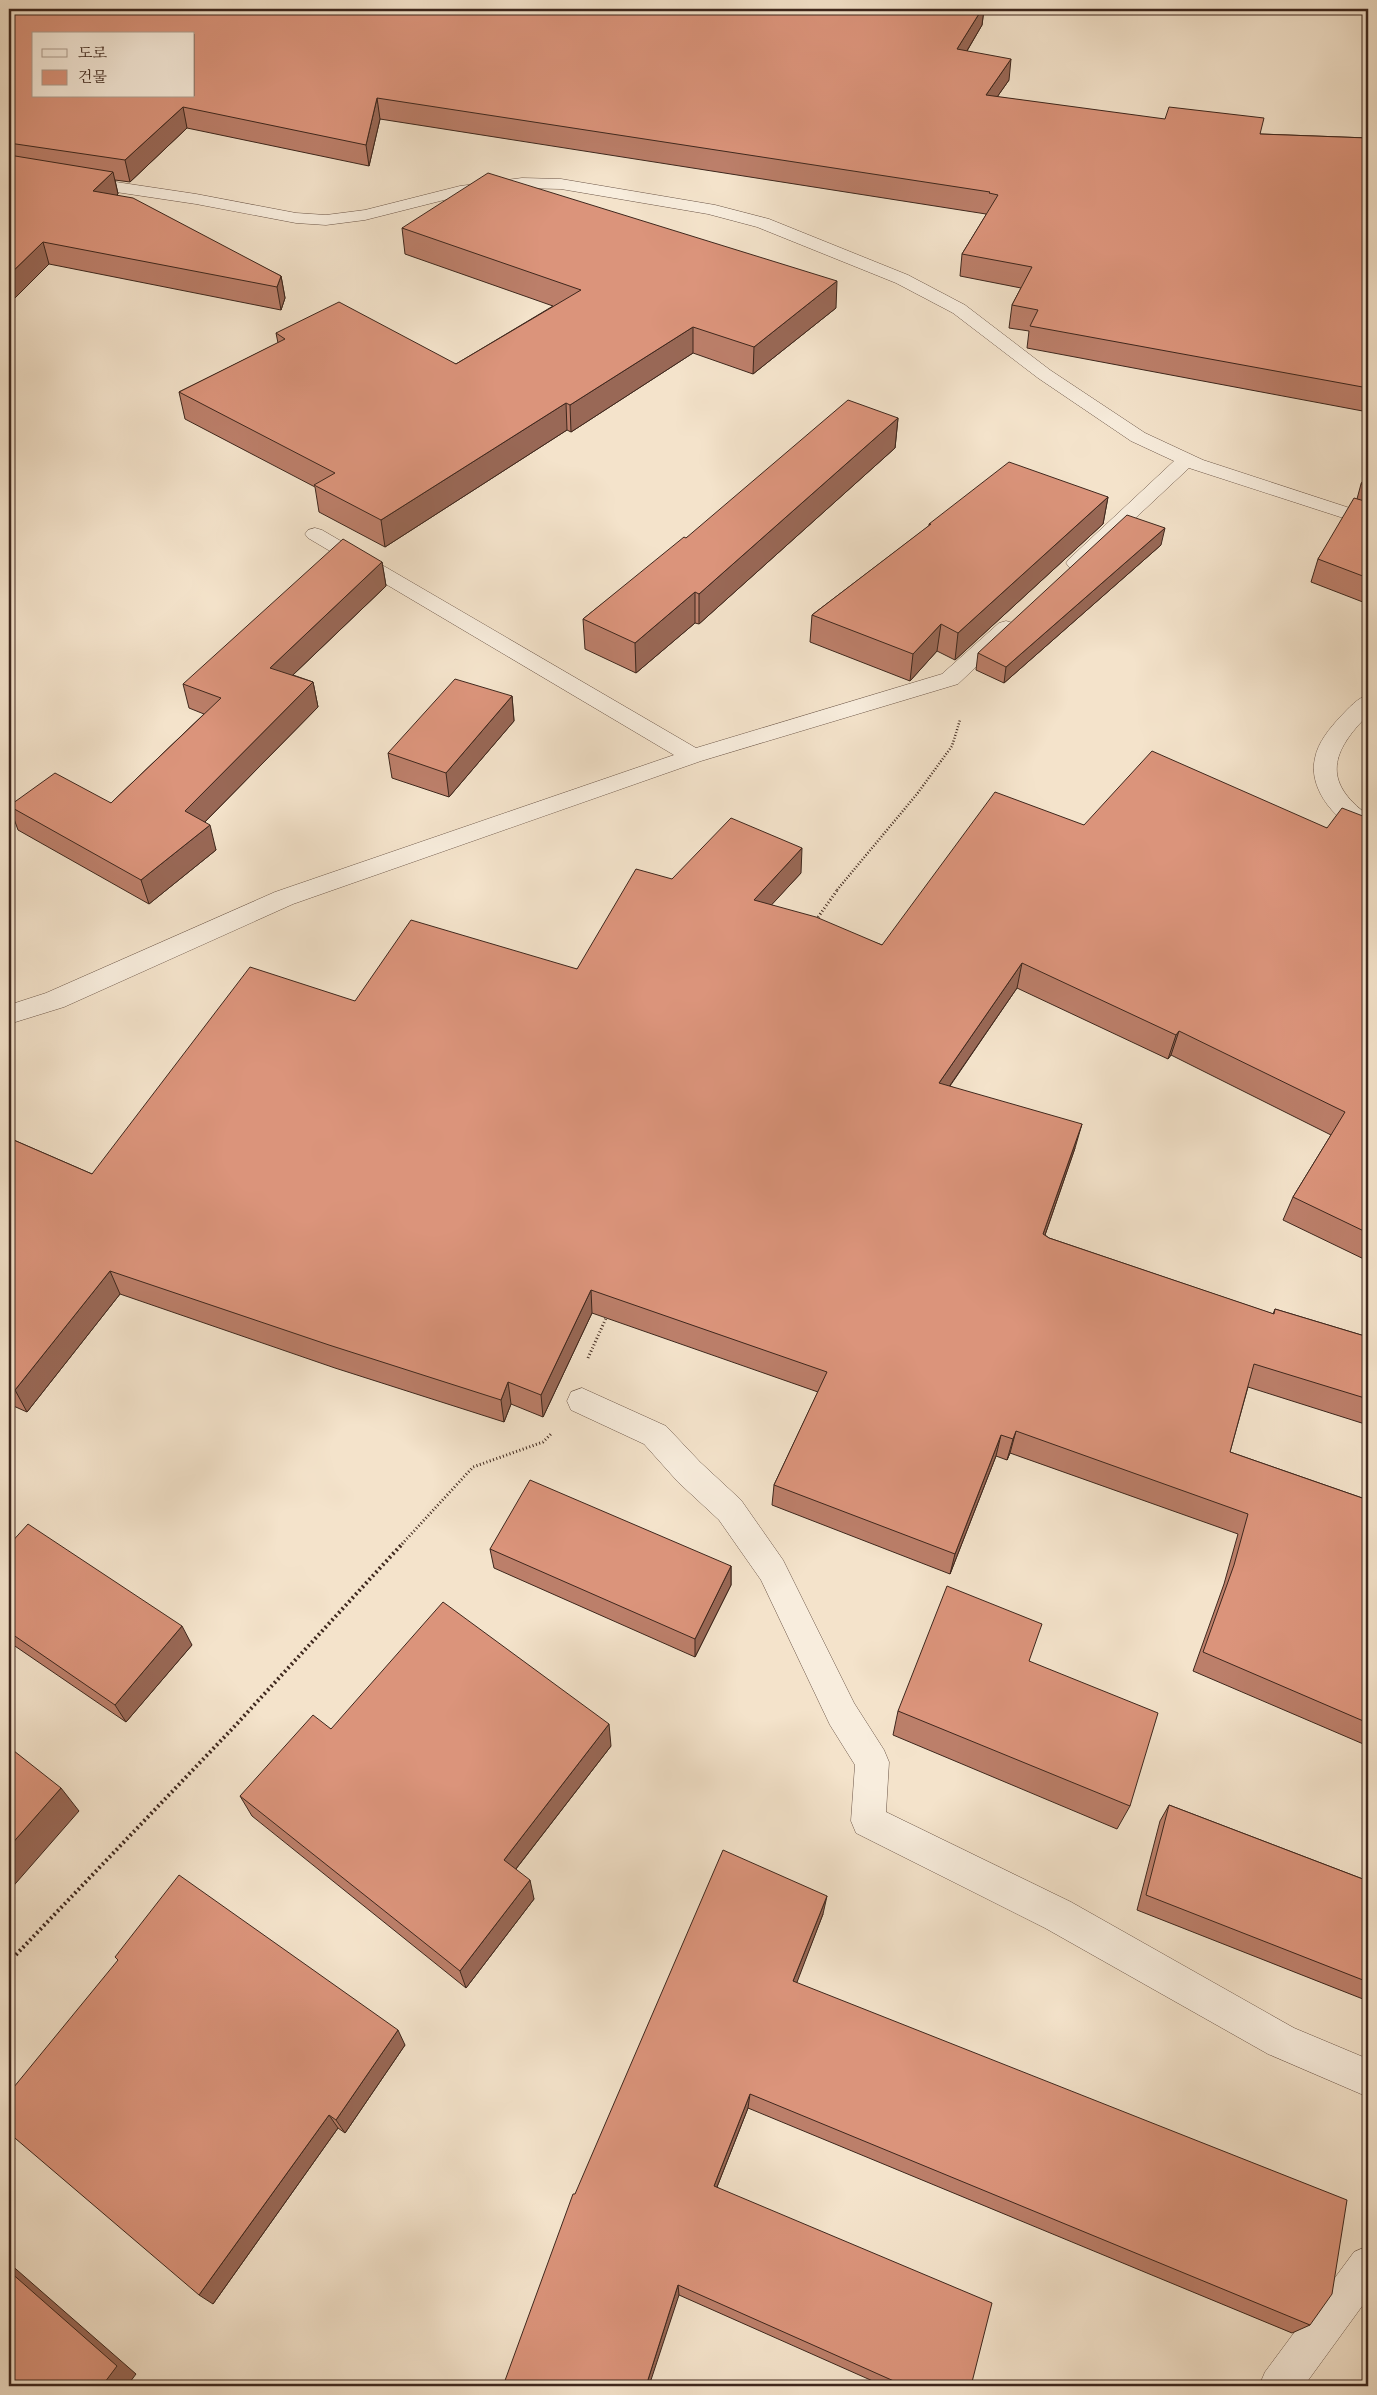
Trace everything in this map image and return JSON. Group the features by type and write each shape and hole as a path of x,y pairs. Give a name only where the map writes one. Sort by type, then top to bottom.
{"street":[{"path":"9,171 196,198 296,218 326,220 365,215 460,191 522,183 561,184 710,209 764,223 902,279 959,310 1044,374 1138,437 1186,460 1368,520"},
{"path":"1058,580 1186,460"},
{"path":"315,534 440,610 693,756"},
{"path":"9,1015 55,1000 284,898 693,756 950,679 1022,613"},
{"path":"1368,702 1333,742 1325,758 1327,779 1335,800 1368,826"},
{"path":"582,1401 655,1435 689,1472 730,1510 772,1570 842,1714 872,1762 868,1821 1058,1915 1281,2041 1368,2078"},
{"path":"1279,2386 1368,2266"}],"path":[{"path":"810,928 848,874 917,794 952,746 962,713 950,679"},
{"path":"9,1962 233,1728 473,1467 542,1442 582,1401 588,1352 611,1309"}],"building":[{"path":"9,9 982,9 957,49 1011,59 986,95 1165,119 1169,107 1264,118 1260,134 1368,138 1368,388 1030,326 1038,310 1012,305 1032,267 962,254 998,195 990,192 377,98 366,145 183,107 125,160 9,143"},
{"path":"9,155 113,172 93,191 133,198 281,276 277,287 43,242 9,275"},
{"path":"488,173 837,281 754,347 693,327 570,405 566,403 381,520 314,485 335,473 179,392 285,339 276,333 339,302 456,364 581,290 402,228"},
{"path":"848,400 898,418 699,594 695,592 635,643 583,619 684,537 686,538"},
{"path":"1009,462 1108,497 958,633 941,624 913,654 812,615 931,524 929,524"},
{"path":"1368,472 1368,487 1361,484"},
{"path":"1354,498 1368,502 1368,578 1318,559"},
{"path":"1127,515 1165,528 1006,667 978,653"},
{"path":"343,539 382,562 270,668 313,682 185,811 210,825 141,880 9,806 55,773 111,803 221,698 183,684"},
{"path":"455,679 512,696 446,773 388,753"},
{"path":"1152,751 1327,828 1342,808 1368,818 1368,1233 1293,1197 1345,1112 1179,1031 1176,1035 1022,963 939,1083 1082,1124 1043,1234 1049,1238 1274,1314 1275,1309 1368,1337 1368,1399 1254,1364 1230,1452 1368,1500 1368,1723 1203,1652 1234,1565 1248,1514 1016,1431 1013,1439 1001,1435 955,1554 774,1485 827,1372 591,1290 541,1395 508,1382 501,1400 329,1345 110,1271 15,1390 9,1387 9,1138 92,1174 250,967 355,1001 411,920 577,969 636,869 672,879 731,818 802,848 754,900 816,917 882,945 995,792 1084,825"},
{"path":"530,1480 731,1566 695,1639 490,1549"},
{"path":"28,1524 182,1626 115,1705 9,1632 9,1545"},
{"path":"947,1586 1042,1624 1029,1661 1158,1713 1130,1806 898,1711"},
{"path":"443,1602 609,1724 504,1860 530,1880 460,1971 240,1796 313,1715 331,1729"},
{"path":"9,1747 61,1788 9,1847"},
{"path":"1169,1805 1368,1881 1368,1982 1146,1895"},
{"path":"723,1850 827,1896 793,1981 1347,2200 1332,2294 1310,2325 750,2094 714,2186 992,2303 971,2386 905,2386 678,2285 646,2386 503,2386 573,2194 575,2194"},
{"path":"179,1875 398,2030 336,2120 329,2115 199,2295 9,2133 9,2093 118,1960 115,1957"},
{"path":"9,2271 117,2366 102,2386 9,2386"}]}
